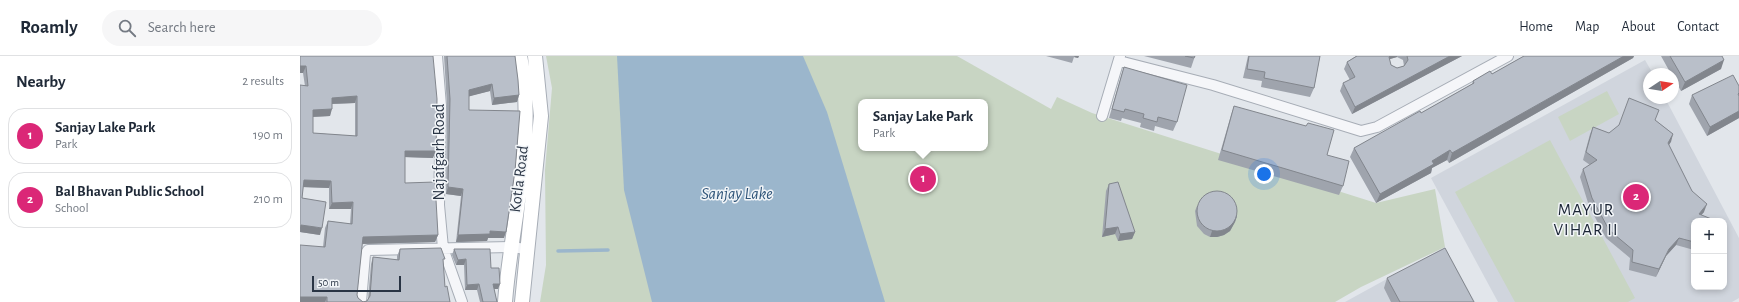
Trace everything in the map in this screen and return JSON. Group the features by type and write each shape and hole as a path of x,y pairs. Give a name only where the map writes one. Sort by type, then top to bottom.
{"main road":[{"name":"Kotla Road","path":"505,302 510,247 522,162 525,120 523,71 520,56"},
{"name":"Kotla Road","path":"522,302 541,116 535,56"}],"street":[{"name":"Najafgarh Road","path":"437,56 440,106 439,205 443,248 462,302"},
{"path":"1102,116 1120,58 1361,131 1377,127 1508,56"},
{"path":"361,302 365,254 368,250 510,247 527,249"}],"shaded area":[{"path":"1645,60 1650,68 1643,68 1643,104 1668,104 1739,238 1739,298 1732,302 1498,302 1431,178"},
{"path":"1445,247 1475,302 1345,302"}],"green space":[{"path":"546,56 957,56 1051,109 1057,97 1092,113 1376,203 1435,189 1445,247 1361,287 1335,302 540,302 546,265 545,170 552,88"},
{"path":"1607,91 1619,114 1570,141 1558,117"},
{"path":"1550,140 1635,298 1628,302 1515,302 1455,192"}],"water":[{"name":"Sanjay Lake","path":"617,56 803,56 827,112 885,302 652,302 624,190"}],"building":[{"path":"300,56 433,56 437,99 436,151 405,151 405,183 435,182 438,235 363,237 357,295 363,302 327,302 327,297 300,297 300,245 325,247 328,221 352,224 353,202 332,203 331,181 304,180 302,198 326,202 322,228 301,225 300,231 300,85 308,86 306,66 300,66","holes":["357,96 357,136 313,133 313,110 332,109 332,98"]},
{"path":"447,56 515,56 519,95 494,98 492,84 469,90 469,110 520,111 515,171 506,232 490,231 490,234 458,235 463,189 448,187 450,99"},
{"path":"1249,56 1320,56 1314,88 1264,78 1265,72 1247,69"},
{"path":"1357,56 1390,56 1391,65 1397,68 1404,66 1408,60 1407,56 1450,56 1355,107 1343,83 1355,77 1347,62"},
{"path":"1524,56 1624,56 1452,153 1450,150 1432,161 1434,164 1380,194 1354,148 1474,83 1473,81 1490,71 1492,74"},
{"path":"1670,56 1722,56 1724,60 1685,82 1679,72 1679,68 1677,68"},
{"path":"1124,67 1187,85 1177,122 1158,117 1157,122 1143,118 1144,114 1125,109 1124,112 1112,109"},
{"path":"1733,75 1739,86 1739,111 1710,127 1692,95"},
{"path":"1629,98 1659,110 1655,120 1673,134 1668,143 1692,191 1707,204 1699,214 1709,218 1691,218 1691,241 1679,238 1669,249 1659,269 1632,262 1633,250 1609,230 1592,198 1583,169 1597,160 1586,152 1593,127 1609,133 1619,125"},
{"path":"1234,106 1306,126 1308,123 1334,130 1327,155 1349,161 1343,186 1222,150"},
{"path":"1118,182 1135,232 1120,234 1118,227 1105,229 1109,184"},
{"path":"1221,191 1228,194 1234,200 1237,211 1236,219 1228,228 1221,231 1213,231 1206,228 1198,219 1197,207 1200,200 1209,192"},
{"path":"441,248 445,259 443,259 445,287 447,286 450,302 363,302 367,301 370,296 373,257 399,260 400,249"},
{"path":"1445,248 1474,302 1400,302 1387,278"},
{"path":"454,249 490,249 491,268 499,268 500,284 493,284 497,302 483,302 479,284 467,285 466,259 458,260"}],"waterway":[{"path":"558,251 608,250"}],"place":[{"name":"Sanjay Lake Park","path":"923,179"},
{"name":"Bal Bhavan Public School","path":"1636,197"}],"district":[{"name":"MAYUR VIHAR II","path":"1586,219"}]}
